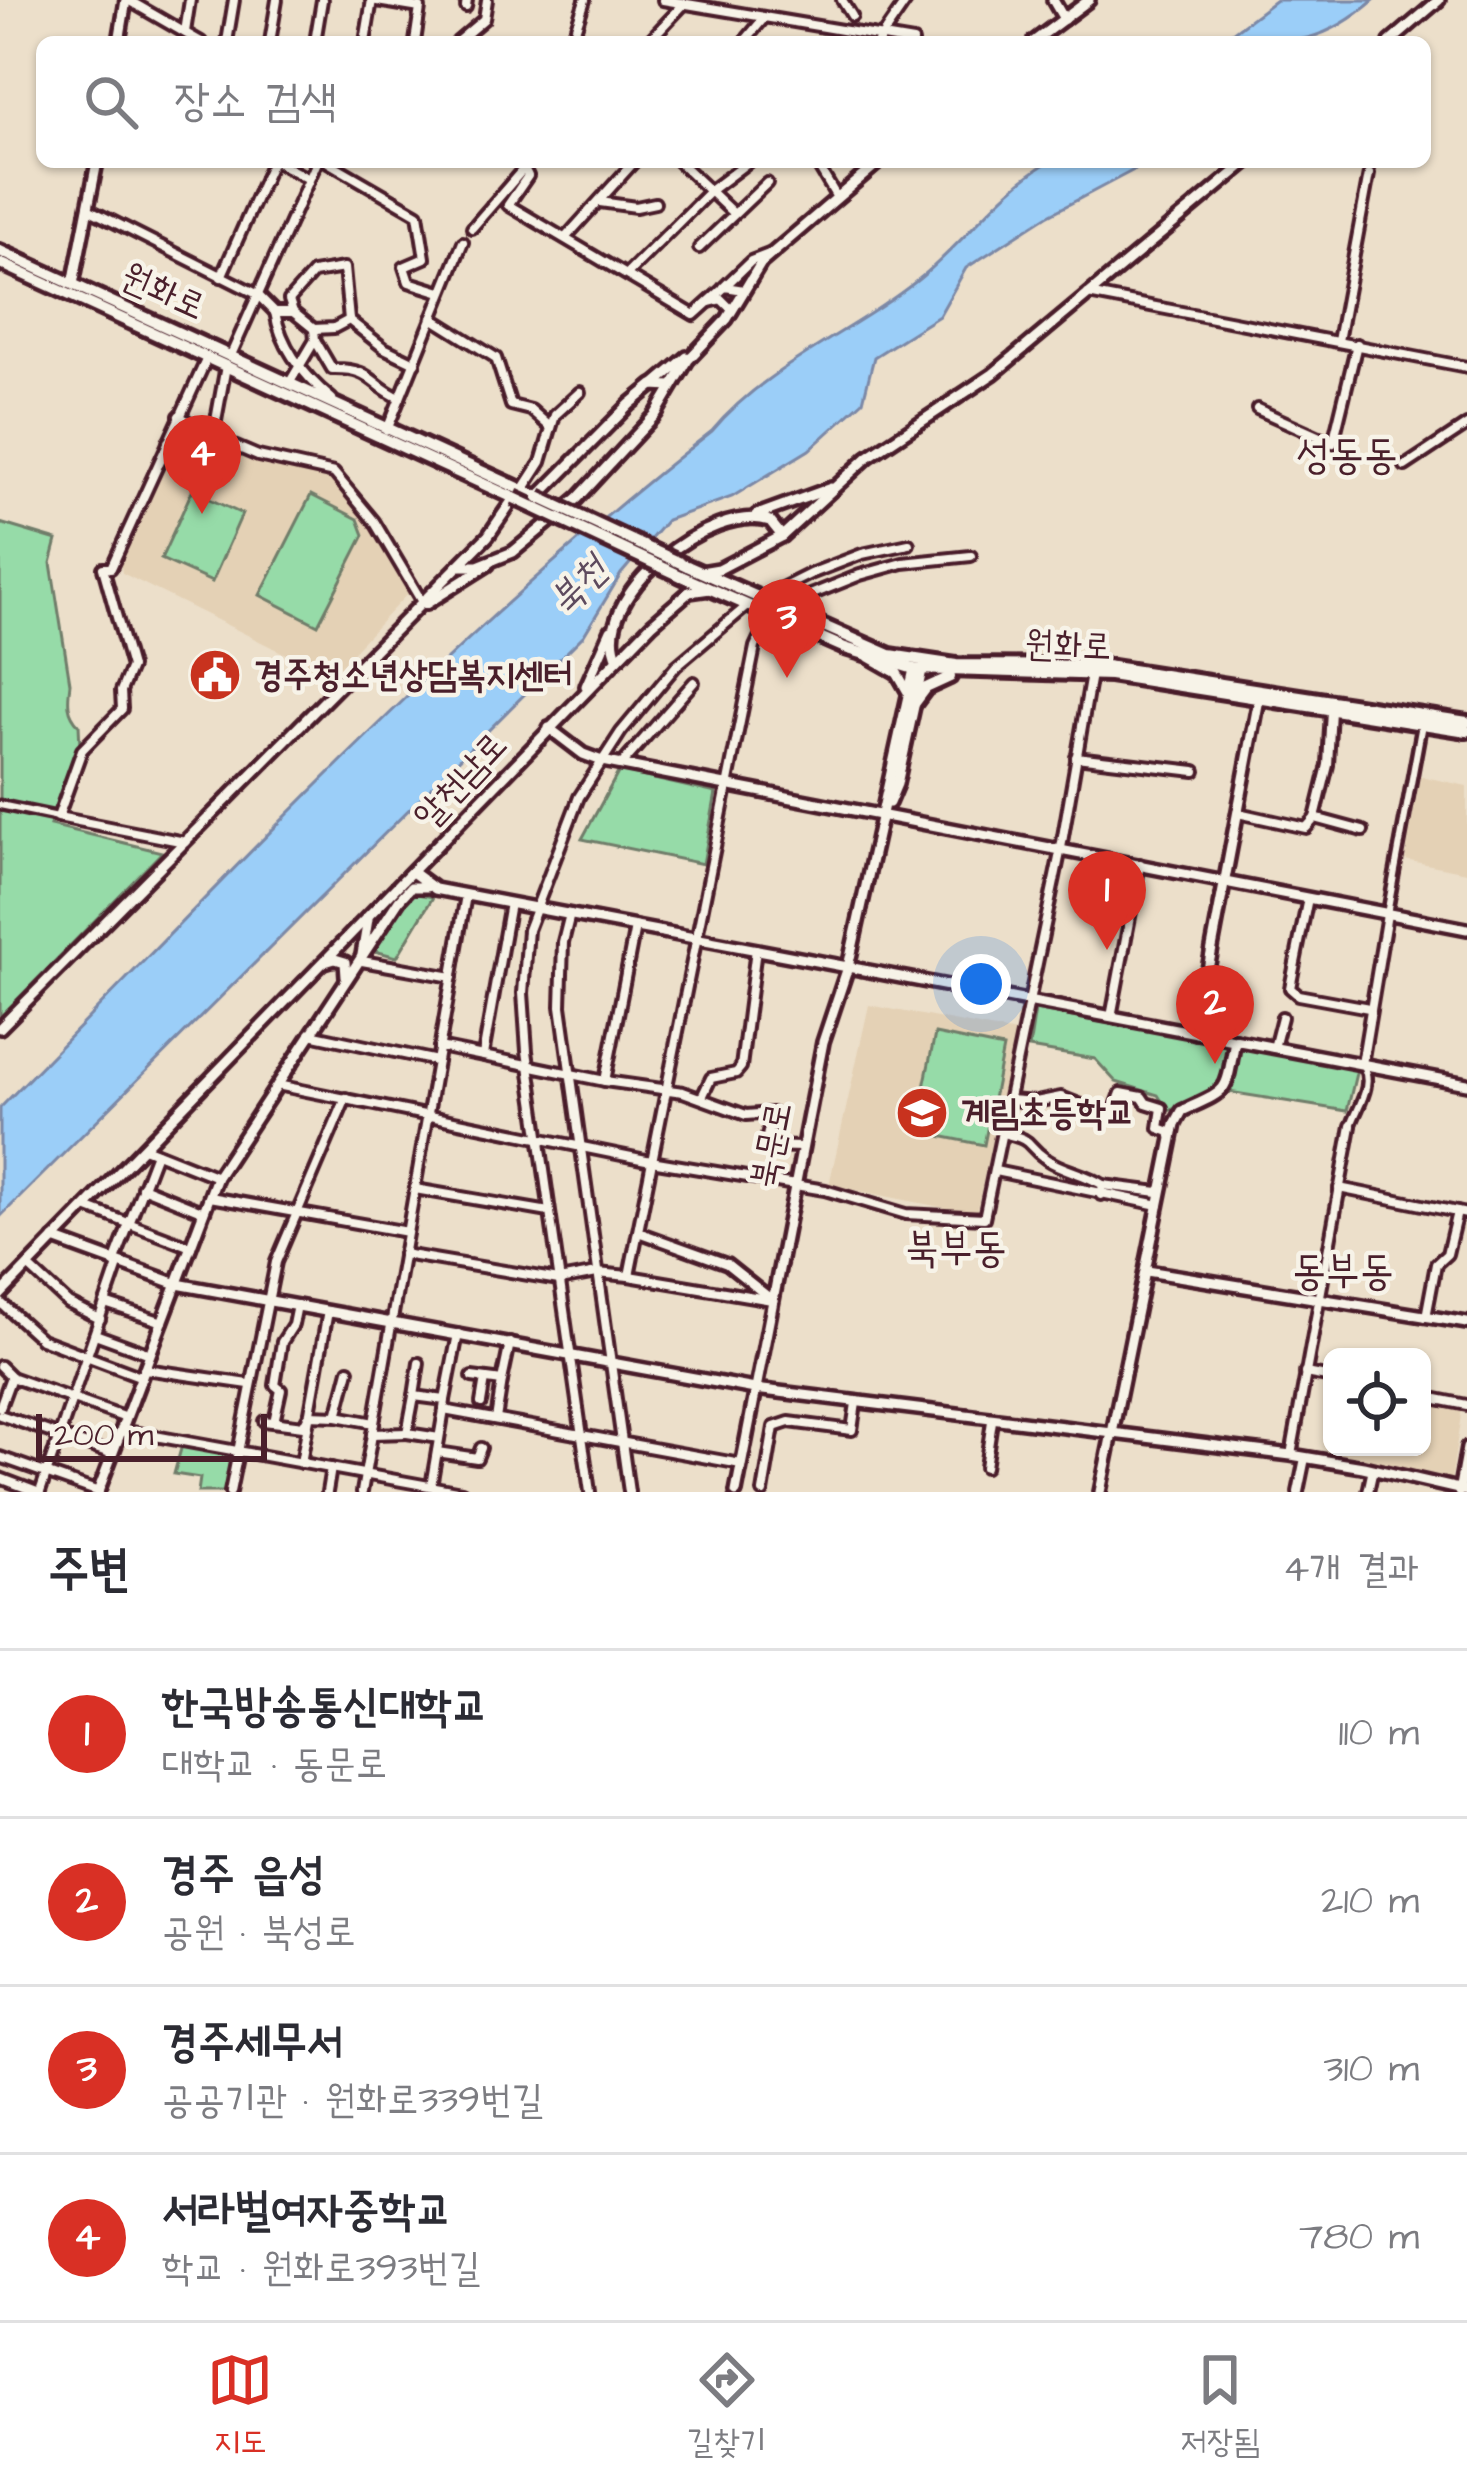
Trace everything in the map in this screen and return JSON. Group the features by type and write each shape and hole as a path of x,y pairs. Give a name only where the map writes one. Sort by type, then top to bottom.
{"main road":[{"name":"원화로","path":"0,250 207,358 290,382 386,433"},
{"name":"원화로","path":"0,263 71,290 518,494"},
{"path":"518,494 538,497 690,578"},
{"path":"518,494 690,578"},
{"name":"원화로","path":"690,578 717,580 869,657 958,673 1091,674 1467,727"},
{"name":"원화로","path":"774,611 919,665 1096,665 1467,727"},
{"path":"911,702 926,688 958,673"}],"street":[{"path":"119,36 127,0 191,36"},
{"path":"185,32 190,0"},
{"path":"228,36 234,0"},
{"path":"271,36 277,0"},
{"path":"316,36 322,0"},
{"path":"366,36 372,0 420,8 416,36"},
{"path":"464,36 484,19 487,0"},
{"path":"573,36 585,0"},
{"path":"663,0 865,36"},
{"path":"842,0 852,16"},
{"path":"882,36 908,0"},
{"path":"1053,0 1064,19"},
{"path":"1041,36 1089,0"},
{"path":"1397,36 1439,0"},
{"path":"654,36 687,2"},
{"path":"749,36 765,16"},
{"path":"71,290 96,168"},
{"path":"221,277 272,168"},
{"path":"287,168 309,179"},
{"path":"228,361 314,168"},
{"path":"338,168 418,214 425,258 404,267 409,282 441,292"},
{"path":"472,228 524,168"},
{"path":"527,168 528,176 508,205 694,314 751,261 770,253"},
{"path":"566,237 629,168"},
{"path":"686,168 734,214"},
{"path":"627,274 711,190 740,168"},
{"path":"820,168 836,196"},
{"path":"406,618 513,552 578,498 659,407 770,253 871,168"},
{"path":"690,578 717,580 782,536 889,442 993,374 1240,168"},
{"path":"1338,340 1369,174"},
{"path":"699,248 766,183"},
{"path":"598,202 635,207 655,202"},
{"path":"88,209 257,294 275,312 278,329 299,367 342,406"},
{"path":"386,433 463,242"},
{"path":"400,398 354,368 332,369 289,300 313,273 344,268 349,320 384,348 415,363"},
{"path":"721,291 733,286 744,290"},
{"path":"1088,294 1467,367"},
{"path":"707,303 721,299 732,310"},
{"path":"275,312 293,312"},
{"path":"432,317 496,358 512,405 531,410 549,426"},
{"path":"290,382 314,334 349,320"},
{"path":"1257,409 1333,443 1357,344"},
{"path":"538,497 588,443 701,347"},
{"path":"58,818 82,750 122,709 121,691 131,667 103,568 112,568 207,358"},
{"name":"원화로","path":"213,437 228,361"},
{"path":"648,389 671,386"},
{"path":"648,389 659,407"},
{"path":"0,1028 484,540 541,462 549,426 580,392"},
{"path":"179,416 258,457 334,472 374,521 422,602"},
{"path":"1405,466 1467,424"},
{"path":"168,442 208,443 213,437"},
{"path":"582,694 616,620 638,584 667,552 700,533 836,485"},
{"path":"753,517 770,521 782,536"},
{"path":"484,540 482,551 492,562"},
{"path":"590,1492 530,1065 523,993 533,907 579,797 676,666 754,602 862,554 909,544"},
{"path":"629,1276 755,647 774,611 860,575 903,563 971,556"},
{"path":"458,566 492,562"},
{"name":"알천남로","path":"0,1298 618,659 690,578"},
{"path":"616,620 612,640 618,659"},
{"path":"869,657 903,679 911,702"},
{"name":"북문로","path":"736,1492 823,1042 897,784 919,665"},
{"path":"277,1084 651,1161 795,1184 906,1214 984,1218 1061,848 1091,674"},
{"path":"622,764 694,682"},
{"path":"1196,1033 1258,699"},
{"path":"1238,814 1306,828 1315,818 1328,765 1331,710"},
{"path":"1291,1456 1351,1126 1368,1086 1369,1075 1362,1064 1369,1008 1422,724"},
{"path":"549,728 583,754 602,761 1467,928"},
{"path":"1076,757 1195,771"},
{"path":"0,806 184,842"},
{"path":"1315,818 1363,831"},
{"path":"1111,1017 1140,862"},
{"path":"412,872 435,889"},
{"path":"0,1456 99,1492 217,1177 411,887 1467,1084"},
{"path":"362,1492 466,895"},
{"path":"1308,896 1290,988 1298,995 1369,1008"},
{"path":"483,1055 510,903"},
{"path":"569,914 560,982 568,1072 629,1492"},
{"path":"362,961 369,916"},
{"path":"605,1081 635,926"},
{"path":"702,1097 711,1078 736,1073 740,1067 756,950"},
{"path":"321,965 335,959 348,967 336,997"},
{"path":"362,961 452,977"},
{"path":"1274,1048 1282,1017"},
{"path":"310,1034 437,1061"},
{"path":"1100,1492 1171,1142 1182,1111 1215,1099 1223,1091 1235,1040"},
{"path":"440,1047 702,1097 746,1115 772,1113 765,1146 801,1147"},
{"path":"1009,1100 1061,1097 1112,1117 1121,1093 1142,1096 1146,1103 1162,1108 1159,1128 1170,1132 1171,1142"},
{"path":"230,1492 266,1299 293,1214 346,1098"},
{"path":"1003,1133 1029,1139 1046,1159 1089,1175 1102,1190 1158,1192 1162,1188"},
{"path":"144,1148 217,1177"},
{"path":"0,1478 39,1492 105,1304 128,1223 156,1153"},
{"path":"995,1171 1159,1205"},
{"path":"142,1187 204,1212"},
{"path":"1340,1188 1462,1213 1447,1254 1436,1264 1426,1317"},
{"path":"415,1189 549,1212"},
{"path":"210,1197 407,1232"},
{"path":"86,1207 191,1247"},
{"path":"638,1232 728,1264 772,1300"},
{"path":"54,1239 177,1284 755,1389 1291,1456 1464,1490 1467,1448"},
{"path":"403,1254 560,1280 597,1273 629,1276 772,1300"},
{"path":"28,1266 68,1303 100,1319"},
{"path":"1147,1271 1467,1324"},
{"path":"0,1298 41,1340 87,1356 143,1373 249,1384"},
{"path":"105,1304 163,1322"},
{"path":"298,1305 282,1342 275,1384 281,1390 269,1422 303,1426 309,1415"},
{"path":"301,1463 328,1310"},
{"path":"94,1334 151,1354"},
{"path":"431,1486 458,1334"},
{"path":"496,1419 510,1343"},
{"path":"407,1433 419,1363"},
{"path":"0,1366 11,1377 73,1398 124,1424 236,1451 462,1492"},
{"path":"338,1416 349,1370"},
{"path":"1305,1373 1323,1376"},
{"path":"0,1389 11,1377"},
{"path":"11,1377 0,1411 59,1438 113,1454"},
{"path":"472,1377 502,1381"},
{"path":"481,1403 485,1379"},
{"path":"414,1396 496,1419 741,1465"},
{"path":"1431,1398 1467,1405"},
{"path":"763,1492 774,1426 789,1422 852,1430 856,1402"},
{"path":"309,1415 338,1416 373,1429 440,1438"},
{"path":"985,1467 992,1421"},
{"path":"437,1452 477,1458 481,1448"},
{"path":"1298,1492 1305,1458"},
{"path":"327,1492 331,1468"},
{"path":"1368,1492 1373,1469"}],"shaded area":[{"path":"175,444 220,446 262,462 330,473 375,528 410,591 330,676 122,573 120,561"},
{"path":"1420,776 1467,786 1467,872 1405,860"},
{"name":"계림초등학교","path":"869,1005 1016,1033 976,1214 829,1185"},
{"path":"1431,1402 1462,1408 1451,1481 1333,1460 1334,1456 1431,1456"}],"green space":[{"path":"192,491 242,514 212,582 161,559"},
{"path":"311,495 358,519 364,535 318,625 260,595"},
{"path":"0,523 57,540 51,563 70,683 69,706 79,725 80,747 50,825 162,852 0,1017"},
{"path":"619,771 716,793 703,864 582,839"},
{"path":"407,892 433,897 397,957 371,950"},
{"path":"1035,1010 1357,1069 1347,1111 1223,1091 1168,1111 1158,1095 1116,1082 1095,1059 1029,1048"},
{"path":"935,1034 1003,1048 984,1145 915,1131"},
{"path":"182,1445 227,1454 225,1492 198,1492 200,1478 174,1474"}],"water":[{"path":"1276,0 1374,0 1336,27 1312,36 1228,36"},
{"name":"북천","path":"1039,168 1138,168 1047,216 966,268 939,316 874,357 863,401 809,450 732,497 667,520 621,574 584,635 0,1217 0,1108 258,844 434,672 616,508 712,431 758,387 919,279"}],"place":[{"name":"서라벌여자중학교","path":"202,514"},
{"name":"경주청소년상담복지센터","path":"215,675"},
{"name":"경주세무서","path":"787,678"},
{"name":"한국방송통신대학교","path":"1107,950"},
{"name":"경주 읍성","path":"1215,1064"},
{"name":"계림초등학교","path":"922,1113"}],"district":[{"name":"성동동","path":"1347,456"},
{"name":"북부동","path":"956,1249"},
{"name":"동부동","path":"1343,1272"}]}
